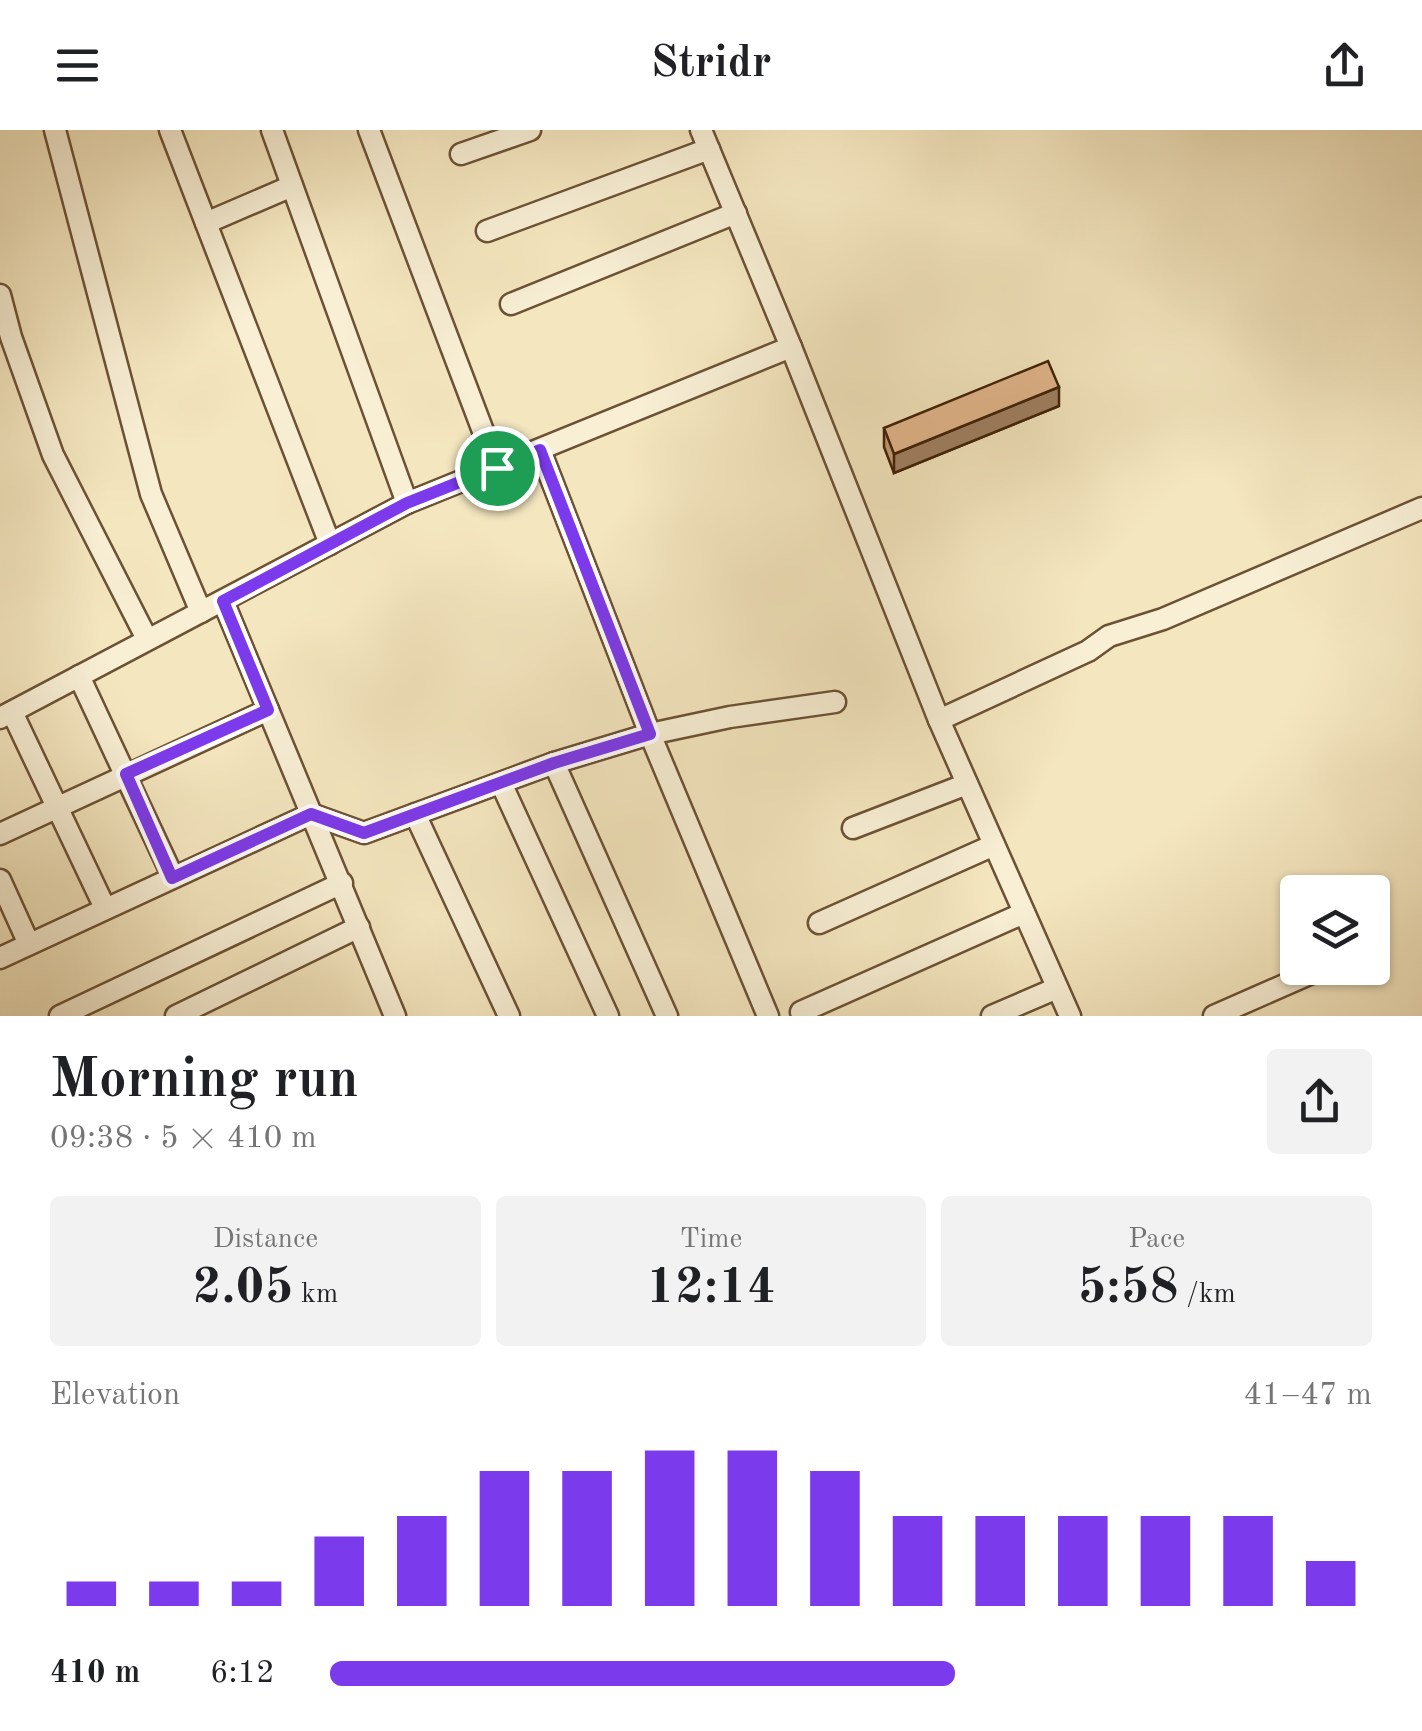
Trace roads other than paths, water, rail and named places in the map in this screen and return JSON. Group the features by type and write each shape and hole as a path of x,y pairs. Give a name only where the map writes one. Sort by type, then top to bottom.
{"street":[{"path":"55,130 151,494 201,612"},
{"path":"170,130 330,544"},
{"path":"272,130 407,503"},
{"path":"369,130 497,468"},
{"path":"461,154 530,130"},
{"path":"486,230 705,140 939,720 1070,1016"},
{"path":"206,223 292,186"},
{"path":"511,304 736,214"},
{"path":"1,304 53,456 147,639"},
{"path":"105,908 6,715 407,503 791,347"},
{"path":"540,450 650,734 768,1016"},
{"path":"939,720 1088,651 1109,636 1163,619 1422,508"},
{"path":"223,601 395,1016"},
{"path":"79,676 172,878"},
{"path":"0,958 311,814 364,833 554,763 650,734 730,717 835,702"},
{"path":"0,834 268,710"},
{"path":"554,763 667,1016"},
{"path":"501,783 608,1016"},
{"path":"853,828 967,784"},
{"path":"415,814 508,1016"},
{"path":"820,923 994,845"},
{"path":"0,880 29,944"},
{"path":"60,1016 342,884"},
{"path":"801,1012 1024,913"},
{"path":"176,1016 359,927"},
{"path":"1214,1016 1284,985"},
{"path":"992,1016 1057,988"}]}
